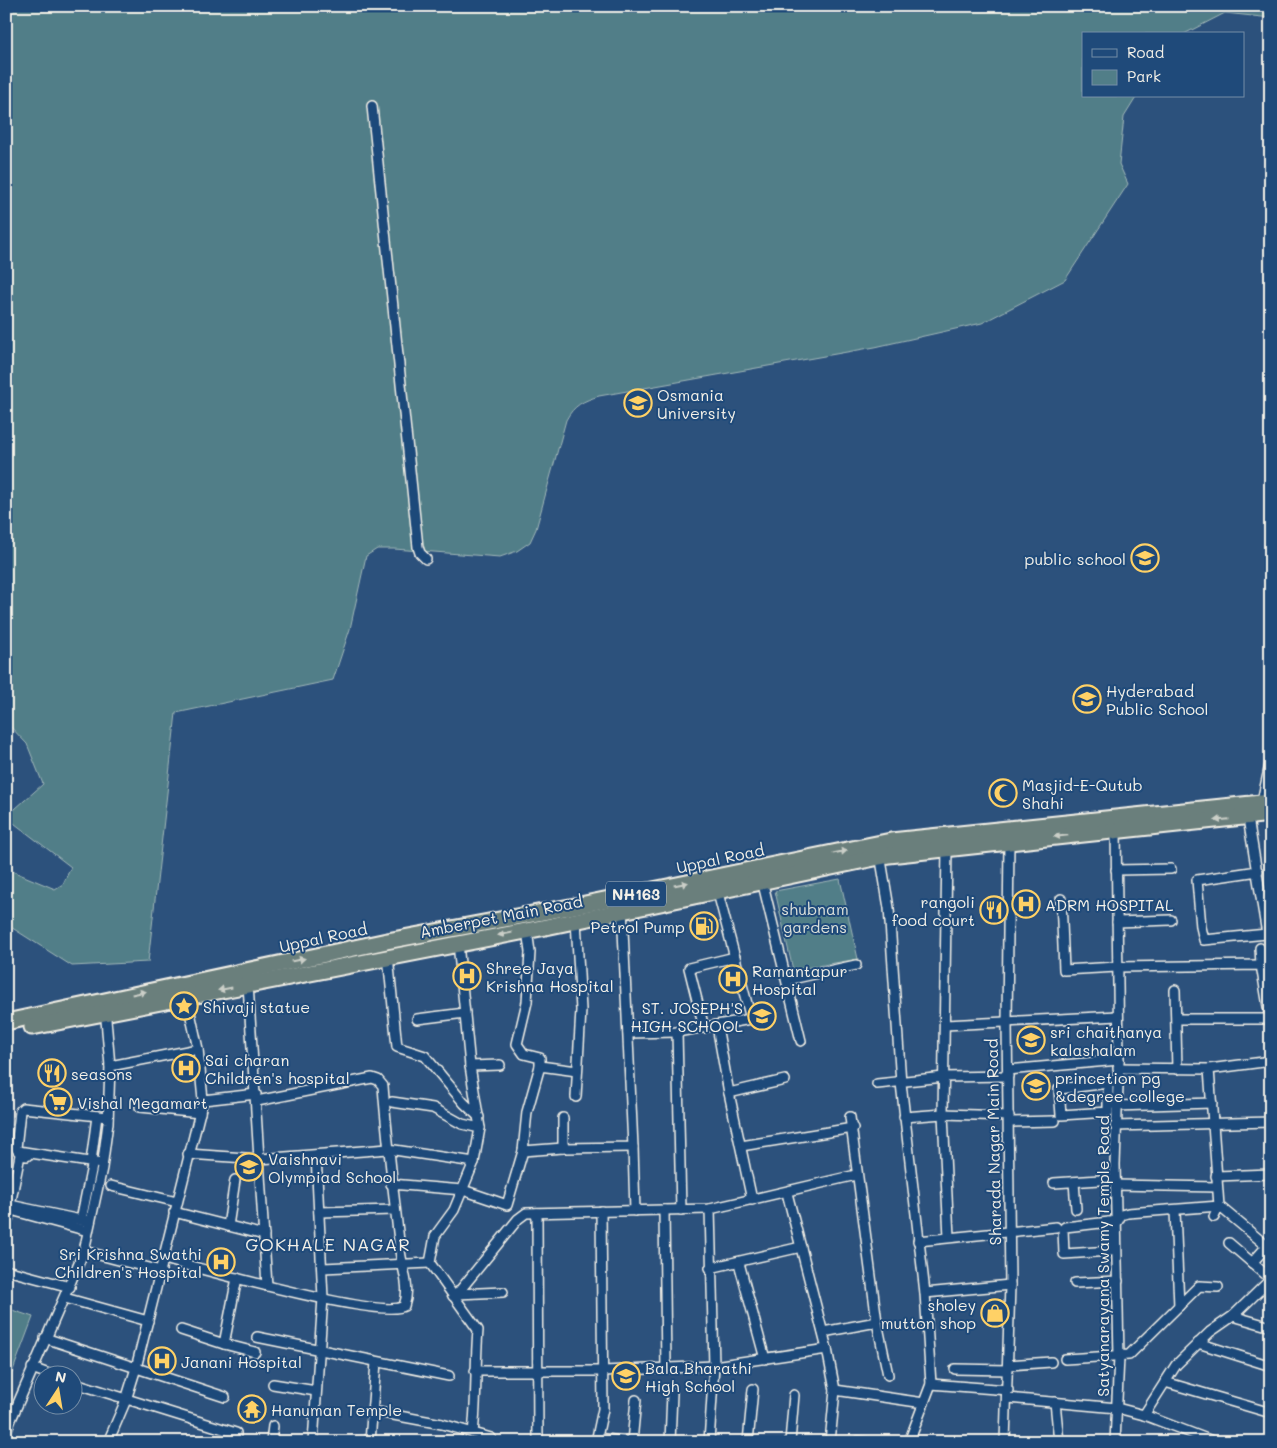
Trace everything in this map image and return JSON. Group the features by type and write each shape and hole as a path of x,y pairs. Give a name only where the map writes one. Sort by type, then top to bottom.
{"highway":[{"name":"Amberpet Main Road","path":"6,1032 105,1006 185,990 248,984 576,920 621,904 762,880 880,850 947,848 1009,842 1116,831 1262,811"},
{"name":"Uppal Road","path":"185,990 394,939 621,904 880,850 1262,811"},
{"name":"NH163","path":"6,1022 105,1006"}],"street":[{"path":"372,106 418,547 420,553 426,559"},
{"path":"1258,871 1198,880 1201,927 1204,940 1267,934 1258,871 1262,811 1271,760"},
{"name":"Satyanarayana Swamy Temple Road","path":"1115,1442 1119,1357 1118,1221 1115,1182 1116,1106 1112,1082 1118,1064 1116,831"},
{"name":"Sharada Nagar Main Road","path":"1005,1442 1010,1285 1007,1023 1009,842"},
{"path":"947,848 944,1114 950,1237"},
{"path":"880,850 889,908 901,1083 925,1293 931,1384 909,1442"},
{"path":"1116,870 1171,869"},
{"path":"762,880 801,1040"},
{"path":"628,1033 677,1032 751,1019 718,889"},
{"path":"1061,898 1064,970 1117,967 1261,965"},
{"path":"621,904 635,1210"},
{"path":"576,920 581,1010 576,1097"},
{"path":"1117,922 1171,920"},
{"path":"391,1184 463,1190 507,1205 523,1151 527,1112 540,1066 540,1058 524,1054 517,1044 527,1002 530,952 527,930"},
{"path":"458,943 470,1066 480,1118 480,1128 474,1162 454,1210 435,1236 430,1263 455,1295 478,1330 474,1371 477,1402 473,1433"},
{"path":"1176,1019 1270,1021 1260,948"},
{"path":"388,956 396,1047 417,1052 427,1058 449,1086 480,1118"},
{"path":"704,1028 689,968 735,957"},
{"path":"787,980 856,965"},
{"path":"248,984 267,1286"},
{"path":"108,1442 126,1400 136,1368 203,1100 198,1049 185,990"},
{"path":"1175,990 1176,1069"},
{"path":"33,1366 65,1298 84,1251 86,1224 108,1117 110,1066 105,1006"},
{"path":"417,1019 465,1013"},
{"path":"945,1025 1118,1016"},
{"path":"717,1026 752,1200"},
{"path":"677,1032 682,1210"},
{"path":"110,1066 198,1049"},
{"path":"877,1084 1118,1064 1176,1069 1208,1069 1271,1061"},
{"path":"470,1066 500,1064"},
{"path":"540,1066 577,1071"},
{"path":"1208,1069 1220,1206 1214,1217"},
{"path":"164,1258 267,1286 323,1298 387,1308 400,1308 404,1306 407,1287 401,1264 391,1184 383,1086 378,1080 372,1078 256,1097 203,1100"},
{"path":"729,1093 785,1080"},
{"path":"1112,1082 1108,1112 1061,1115 1059,1089 1112,1082"},
{"path":"392,1102 426,1106 436,1109 462,1124 480,1128"},
{"path":"1116,1106 1212,1103"},
{"path":"140,1107 200,1113"},
{"path":"97,1165 18,1151 16,1148 20,1111 23,1108 108,1117"},
{"path":"904,1117 944,1114 1055,1121"},
{"path":"96,1116 97,1165"},
{"path":"850,1117 853,1128 856,1175 877,1322 888,1375"},
{"path":"563,1118 563,1148"},
{"path":"1115,1126 1271,1122"},
{"path":"741,1146 853,1128"},
{"path":"523,1151 563,1148 633,1147"},
{"path":"188,1154 260,1159 388,1149 474,1162"},
{"path":"86,1224 10,1205 20,1155 97,1165"},
{"path":"313,1442 323,1298 316,1155"},
{"path":"1216,1176 1271,1174"},
{"path":"455,1295 518,1219 526,1213 710,1210 856,1175"},
{"path":"228,1226 235,1180"},
{"path":"1074,1182 1076,1209"},
{"path":"1054,1183 1115,1182 1217,1187"},
{"path":"111,1186 177,1202"},
{"path":"787,1193 823,1332 835,1390 830,1442"},
{"path":"1108,1222 1111,1250 1064,1254 1063,1229 1108,1222 1118,1221 1122,1214 1220,1206 1267,1246 1252,1263"},
{"path":"6,1227 11,1210 86,1224"},
{"path":"319,1212 395,1210"},
{"path":"664,1210 666,1368"},
{"path":"709,1442 714,1366 710,1210"},
{"path":"601,1211 603,1409 597,1440 631,1442 636,1400"},
{"path":"1175,1211 1179,1306"},
{"path":"174,1212 264,1235"},
{"path":"537,1213 538,1442"},
{"path":"918,1241 1056,1227"},
{"path":"1144,1415 1176,1365 1198,1343 1233,1316 1270,1281 1229,1243"},
{"path":"710,1268 739,1263 801,1247"},
{"path":"84,1251 161,1271"},
{"path":"322,1268 430,1263"},
{"path":"739,1263 765,1359"},
{"path":"6,1270 70,1286"},
{"path":"224,1344 237,1278"},
{"path":"1075,1283 1118,1281"},
{"path":"925,1293 1010,1285"},
{"path":"1065,1359 1129,1356 1198,1286 1218,1288"},
{"path":"455,1295 503,1292"},
{"path":"65,1298 148,1321"},
{"path":"1233,1316 1271,1327"},
{"path":"823,1332 877,1322"},
{"path":"181,1330 255,1352"},
{"path":"257,1337 449,1376"},
{"path":"45,1338 225,1397"},
{"path":"1198,1343 1271,1366"},
{"path":"474,1371 603,1371 714,1366 827,1349"},
{"path":"370,1442 376,1362"},
{"path":"955,1368 1008,1367 1051,1362"},
{"path":"6,1431 32,1368"},
{"path":"1165,1382 1271,1412"},
{"path":"273,1384 316,1391"},
{"path":"931,1384 1055,1402 1118,1408 1144,1415 1214,1442"},
{"path":"82,1385 236,1433 236,1442"},
{"path":"748,1442 753,1389"},
{"path":"835,1390 924,1403"},
{"path":"670,1442 672,1393"},
{"path":"790,1442 794,1395"},
{"path":"1055,1402 1059,1442"},
{"path":"372,1411 442,1424 491,1437"},
{"path":"271,1442 274,1426"}],"green space":[{"path":"6,6 1271,6 1271,18 1225,13 1188,32 1082,32 1082,98 1136,98 1124,117 1119,164 1128,184 1065,280 982,323 875,347 599,396 588,400 576,407 566,420 536,529 530,542 517,551 500,557 377,549 366,556 350,629 333,680 176,713 148,962 72,966 6,924 6,876 12,871 55,889 63,884 71,867 6,817 43,784 27,744 6,722"},
{"name":"shubnam gardens","path":"840,879 858,959 793,970 775,891"},
{"path":"6,1308 33,1317 6,1389"}],"place":[{"name":"Osmania University","path":"638,403"},
{"name":"public school","path":"1145,558"},
{"name":"Hyderabad Public School","path":"1087,699"},
{"name":"Masjid-E-Qutub Shahi","path":"1003,793"},
{"name":"ADRM HOSPITAL","path":"1026,904"},
{"name":"rangoli food court","path":"994,910"},
{"name":"Petrol Pump","path":"704,926"},
{"name":"Shree Jaya Krishna Hospital","path":"467,976"},
{"name":"Ramantapur Hospital","path":"733,979"},
{"name":"Shivaji statue","path":"184,1006"},
{"name":"ST. JOSEPH'S HIGH SCHOOL","path":"762,1016"},
{"name":"sri chaithanya kalashalam","path":"1031,1040"},
{"name":"Sai charan Children's hospital","path":"186,1068"},
{"name":"seasons","path":"52,1073"},
{"name":"princetion pg &degree college","path":"1036,1086"},
{"name":"Vishal Megamart","path":"58,1102"},
{"name":"Vaishnavi Olympiad School","path":"249,1167"},
{"name":"Sri Krishna Swathi Children's Hospital","path":"221,1262"},
{"name":"sholey mutton shop","path":"995,1313"},
{"name":"Janani Hospital","path":"162,1361"},
{"name":"Bala Bharathi High School","path":"626,1376"},
{"name":"Hanuman Temple","path":"252,1409"}],"district":[{"name":"GOKHALE NAGAR","path":"328,1244"}]}
